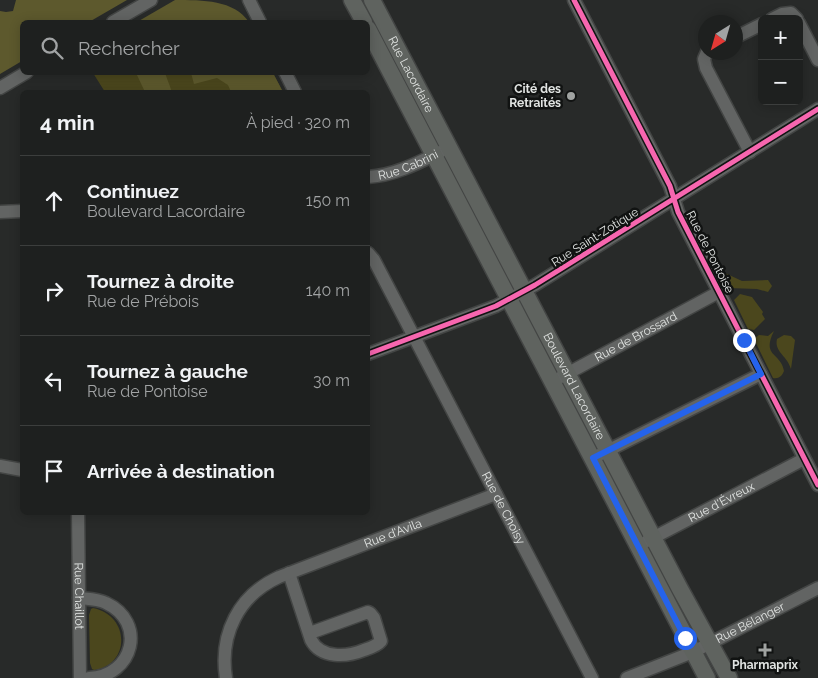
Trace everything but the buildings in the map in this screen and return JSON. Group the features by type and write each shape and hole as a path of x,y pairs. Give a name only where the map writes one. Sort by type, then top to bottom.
{"main road":[{"path":"352,0 363,20"},
{"name":"Rue Lacordaire","path":"372,0 449,148"},
{"name":"Rue Lacordaire","path":"370,34 433,156"},
{"name":"Boulevard Lacordaire","path":"449,148 729,678"},
{"name":"Boulevard Lacordaire","path":"433,156 707,678"}],"street":[{"path":"116,20 151,0"},
{"path":"249,0 259,20"},
{"name":"Rue de Pontoise","path":"574,0 670,186 678,212 818,485"},
{"path":"780,15 791,13 793,15"},
{"path":"743,34 758,26"},
{"path":"803,31 818,60"},
{"path":"704,60 706,68 750,152"},
{"path":"0,88 22,75"},
{"path":"286,75 293,90"},
{"name":"Rue Saint-Zotique","path":"370,353 496,306 524,291 674,200 818,109"},
{"name":"Rue Cabrini","path":"370,177 404,170 449,148"},
{"path":"0,212 20,211"},
{"name":"Rue de Choisy","path":"370,255 592,678"},
{"name":"Rue de Brossard","path":"552,382 719,292"},
{"path":"593,458 761,374"},
{"name":"Rue d'Évreux","path":"637,546 804,459"},
{"path":"0,466 20,470"},
{"name":"Rue d'Avila","path":"226,678 224,660 226,638 238,610 260,587 289,573 496,494"},
{"name":"Rue Chaillot","path":"78,515 80,678"},
{"path":"289,573 313,644 324,652 334,655 352,654 375,646 381,641 374,618 368,612 310,633"},
{"name":"Rue Bélanger","path":"627,678 693,652 818,588"},
{"path":"80,598 98,600 112,606 123,616 130,632 129,650 121,665 107,675 88,678"}],"shaded area":[{"path":"16,0 127,0 92,20 20,20 20,62 0,74 0,11 13,11"},
{"path":"175,0 196,0 226,5 235,9 247,20 140,20"},
{"path":"94,75 274,75 282,90 104,90"},
{"path":"137,75 166,75 171,90 144,90"},
{"path":"192,75 274,75 282,90 230,90 228,85 217,78 194,84"},
{"path":"725,273 742,281 768,280 772,286 768,292 757,289 728,288 721,275"},
{"path":"740,294 752,297 763,312 762,314 765,319 754,330 748,329 734,300"},
{"path":"774,331 771,339 771,350 779,360 784,371 780,377 773,378 754,339 759,335 768,336"},
{"path":"784,335 791,336 795,340 791,369 777,347 777,339"},
{"path":"93,608 105,613 114,620 120,630 121,640 120,650 114,659 106,666 94,670 90,663 89,615"}],"cycle path":[{"path":"574,0 670,186 678,212 818,485"},
{"path":"370,353 496,306 535,285 818,109"}],"place":[{"name":"Cité des Retraités","path":"571,96"},
{"name":"Pharmaprix","path":"765,650"}],"route":[{"path":"685,638 593,458 761,374 744,340"}]}
